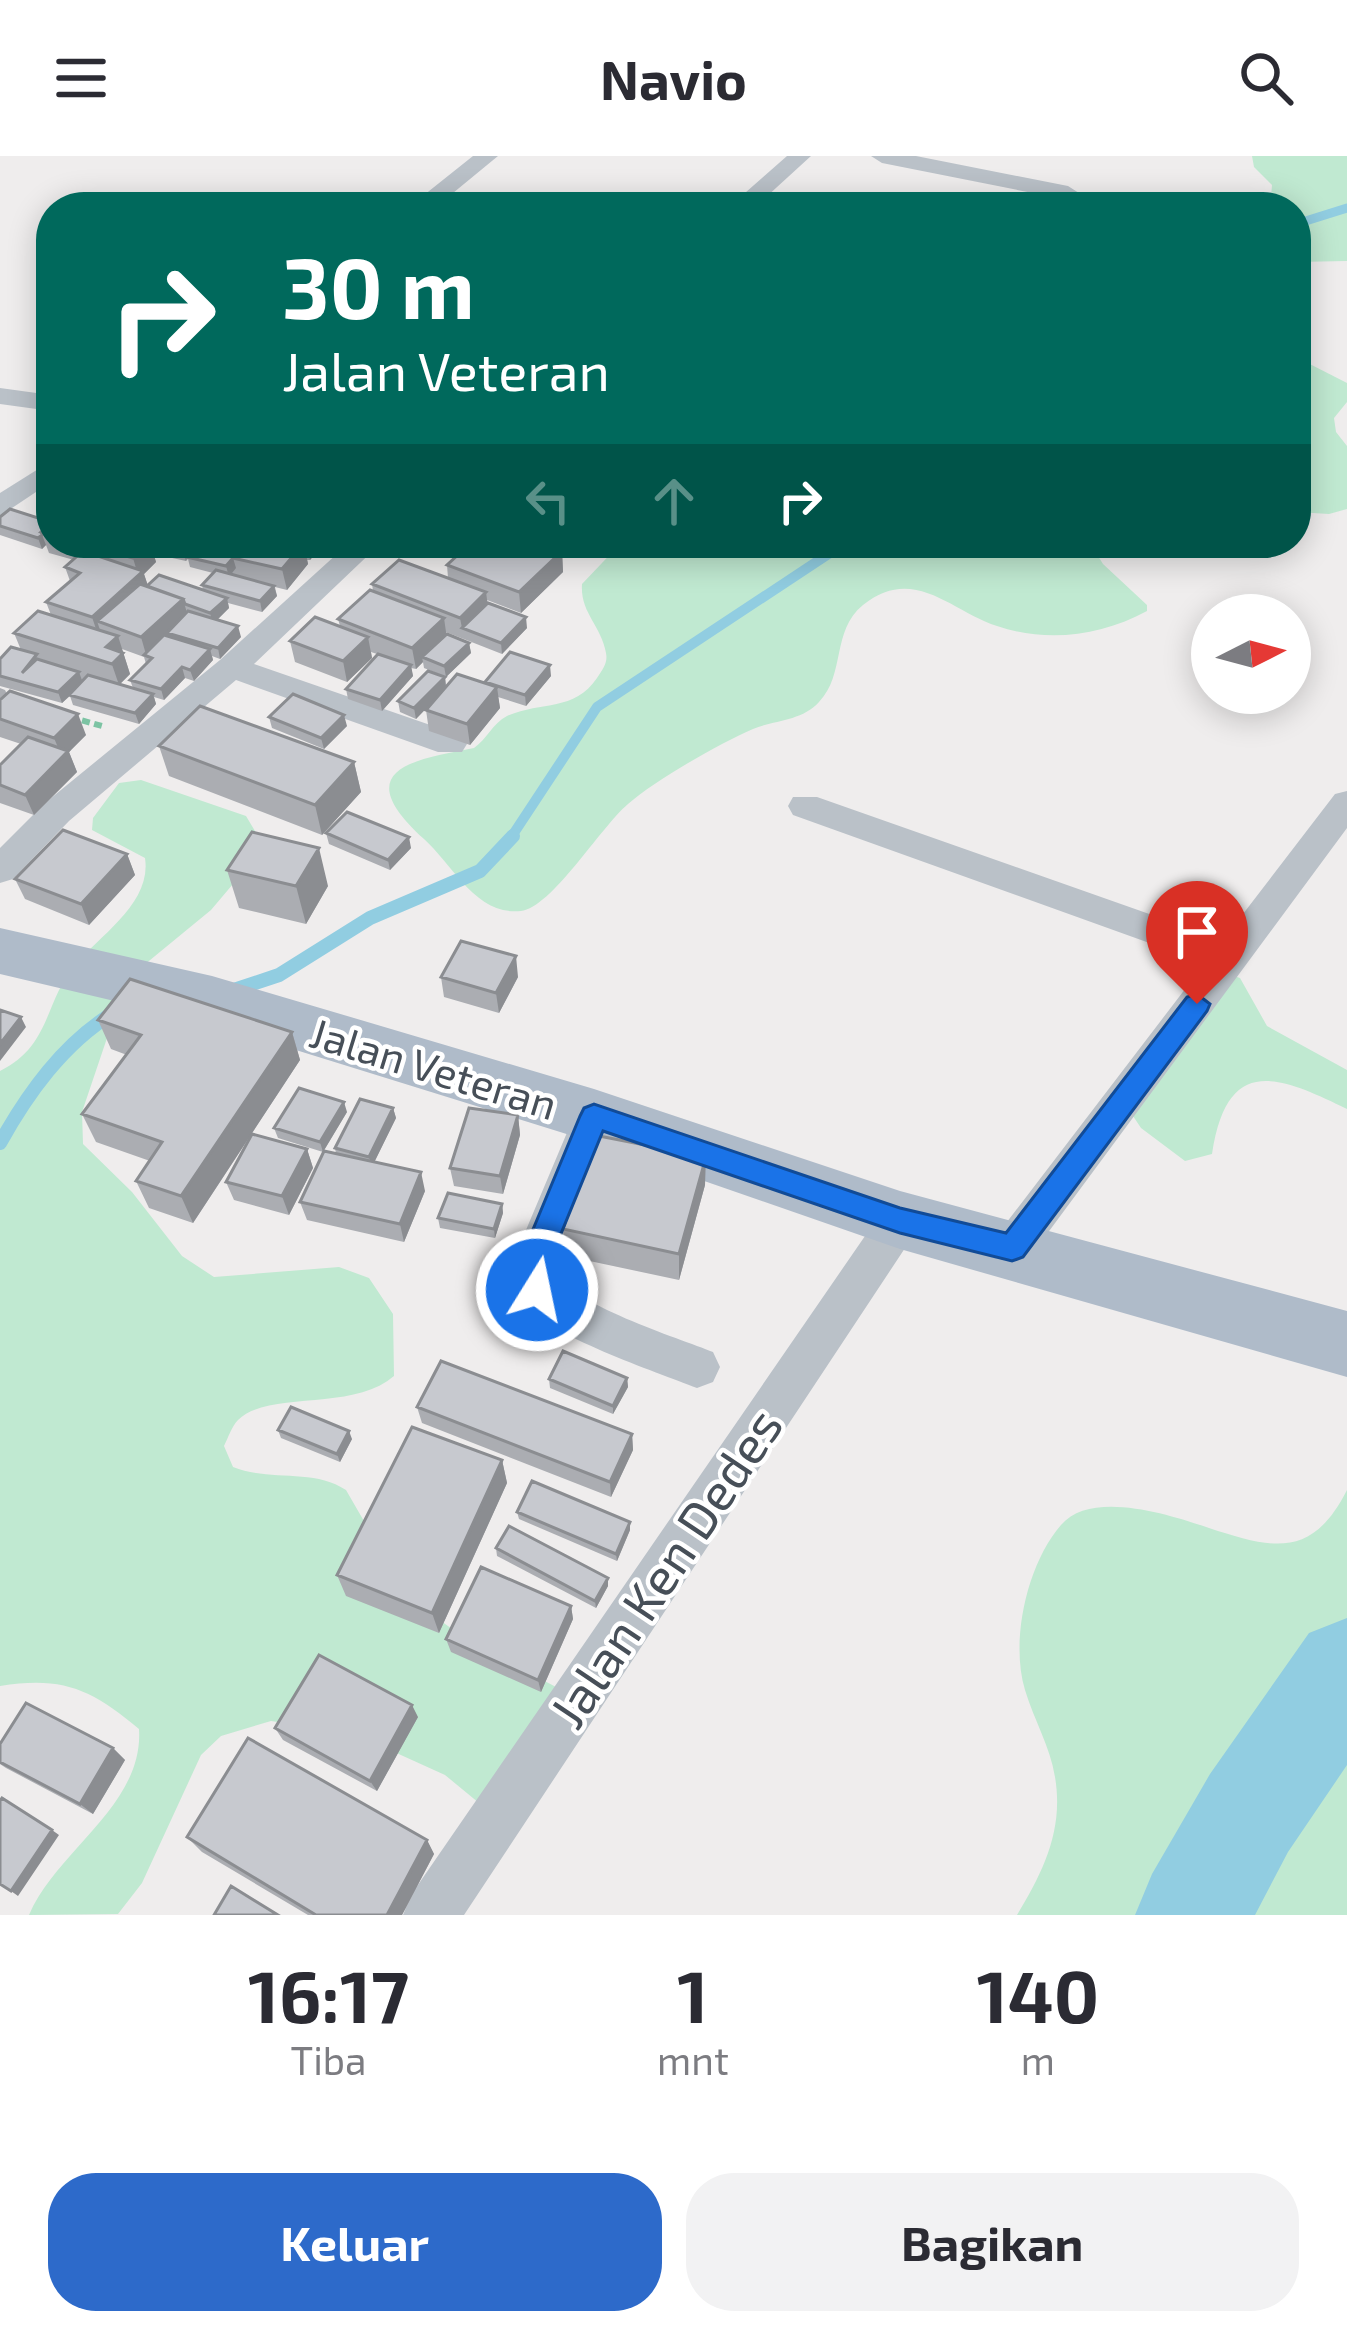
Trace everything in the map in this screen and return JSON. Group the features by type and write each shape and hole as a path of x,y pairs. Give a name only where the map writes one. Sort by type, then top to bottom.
{"main road":[{"name":"Jalan Veteran","path":"0,951 187,995 594,1116 900,1220 1347,1344"}],"street":[{"path":"440,192 487,156"},
{"path":"758,192 800,156"},
{"path":"882,156 1063,192"},
{"path":"0,396 36,401"},
{"path":"0,507 36,480"},
{"path":"0,870 141,737 231,667 350,558"},
{"path":"231,667 450,744"},
{"path":"1012,1248 1347,803"},
{"path":"805,806 1233,958"},
{"path":"594,1116 532,1268 537,1290 564,1311 698,1367"},
{"name":"Jalan Ken Dedes","path":"431,1915 900,1220"}],"path":[{"path":"61,714 141,737"}],"green space":[{"path":"1252,156 1347,156 1347,261 1311,262 1311,192 1271,192 1272,185 1254,167"},
{"path":"1311,365 1347,383 1347,402 1334,418 1336,432 1347,446 1347,509 1311,513"},
{"path":"607,558 1099,558 1147,605 1147,611 1093,631 1035,634 997,626 916,590 882,594 853,615 833,679 812,708 739,735 654,785 617,815 533,907 505,910 491,906 466,887 402,816 391,797 390,783 410,764 474,748 507,716 567,701 588,689 606,657 584,603 582,584"},
{"path":"141,780 246,816 258,836 233,884 211,910 127,979 82,1112 83,1144 132,1192 182,1256 214,1277 339,1267 369,1278 393,1314 394,1376 357,1394 252,1411 236,1423 224,1446 233,1467 320,1479 346,1490 409,1599 474,1644 575,1697 496,1817 445,1775 381,1746 330,1730 271,1721 221,1736 201,1755 142,1883 118,1914 29,1915 42,1891 128,1781 137,1756 139,1729 106,1704 75,1689 42,1683 0,1686 0,1071 29,1049 65,979 141,889 145,858 92,830 93,818 119,783"},
{"path":"1222,972 1240,978 1267,1026 1347,1070 1347,1109 1298,1087 1258,1082 1243,1087 1229,1101 1212,1154 1185,1161 1141,1128 1123,1101"},
{"path":"1347,1490 1347,1915 1017,1915 1049,1850 1057,1815 1055,1777 1025,1690 1020,1649 1031,1581 1061,1525 1091,1508 1132,1508 1253,1541 1289,1543 1320,1528"}],"building":[{"path":"10,509 36,517 36,537 0,526 0,517"},
{"path":"75,558 104,558 143,571 92,617 46,602 80,573 65,567"},
{"path":"191,558 233,558 226,566"},
{"path":"233,558 291,558 282,569"},
{"path":"455,558 555,558 519,592 447,565"},
{"path":"399,560 486,592 460,618 372,584"},
{"path":"216,570 274,586 260,601 202,585"},
{"path":"159,575 227,598 210,613 147,586"},
{"path":"140,584 183,599 141,637 97,621"},
{"path":"370,590 444,618 412,648 338,619"},
{"path":"488,603 526,617 501,643 462,628"},
{"path":"38,611 118,636 106,647 123,653 112,664 14,633"},
{"path":"188,611 238,626 218,648 167,633"},
{"path":"315,617 368,637 343,661 290,641"},
{"path":"447,634 469,643 444,666 422,657"},
{"path":"164,635 210,649 190,670 182,667 161,689 130,680 152,658 144,655"},
{"path":"11,647 37,654 22,673 37,659 79,672 58,692 0,676 0,659"},
{"path":"510,652 550,665 525,695 485,682"},
{"path":"378,654 411,665 380,700 346,689"},
{"path":"428,671 445,677 414,708 398,701"},
{"path":"457,674 497,687 467,724 426,710"},
{"path":"88,675 153,694 135,713 69,695"},
{"path":"10,691 78,714 54,738 0,719 0,700"},
{"path":"293,694 344,715 321,738 269,717"},
{"path":"200,706 354,762 315,805 159,746"},
{"path":"28,737 68,751 25,795 0,785 0,765"},
{"path":"347,812 409,837 388,860 326,833"},
{"path":"63,830 127,854 81,904 15,879"},
{"path":"252,832 319,848 296,886 227,870"},
{"path":"461,941 516,956 496,993 441,977"},
{"path":"130,979 292,1032 181,1196 136,1181 162,1142 82,1114 141,1035 98,1020"},
{"path":"0,1010 21,1017 0,1044"},
{"path":"299,1088 344,1102 320,1142 274,1128"},
{"path":"360,1099 393,1108 369,1157 335,1148"},
{"path":"469,1108 518,1115 500,1176 450,1168"},
{"path":"252,1134 307,1149 282,1196 226,1182"},
{"path":"594,1135 706,1157 679,1254 563,1229"},
{"path":"324,1151 421,1172 400,1224 300,1202"},
{"path":"448,1193 502,1204 494,1229 438,1218"},
{"path":"563,1351 627,1378 613,1406 549,1379"},
{"path":"441,1361 632,1434 610,1482 417,1407"},
{"path":"291,1407 349,1431 337,1454 278,1430"},
{"path":"412,1427 502,1460 432,1613 337,1575"},
{"path":"532,1481 630,1522 616,1554 517,1512"},
{"path":"509,1526 608,1578 595,1601 496,1548"},
{"path":"481,1567 571,1606 538,1680 446,1639"},
{"path":"319,1655 412,1705 370,1781 275,1728"},
{"path":"26,1703 113,1748 80,1804 0,1762 0,1744"},
{"path":"248,1738 427,1840 387,1915 316,1915 187,1837"},
{"path":"2,1798 52,1830 11,1891 0,1884"},
{"path":"231,1886 278,1915 214,1915"}],"waterway":[{"path":"1311,219 1347,208"},
{"path":"510,839 597,707 822,558"},
{"path":"234,990 279,975 370,918 480,871 513,836"},
{"path":"0,1143 48,1071 78,1039 113,1013"},
{"path":"1193,1915 1249,1813 1347,1671"}],"route":[{"path":"537,1290 532,1268 594,1116 900,1220 1012,1248 1197,1004"}]}
